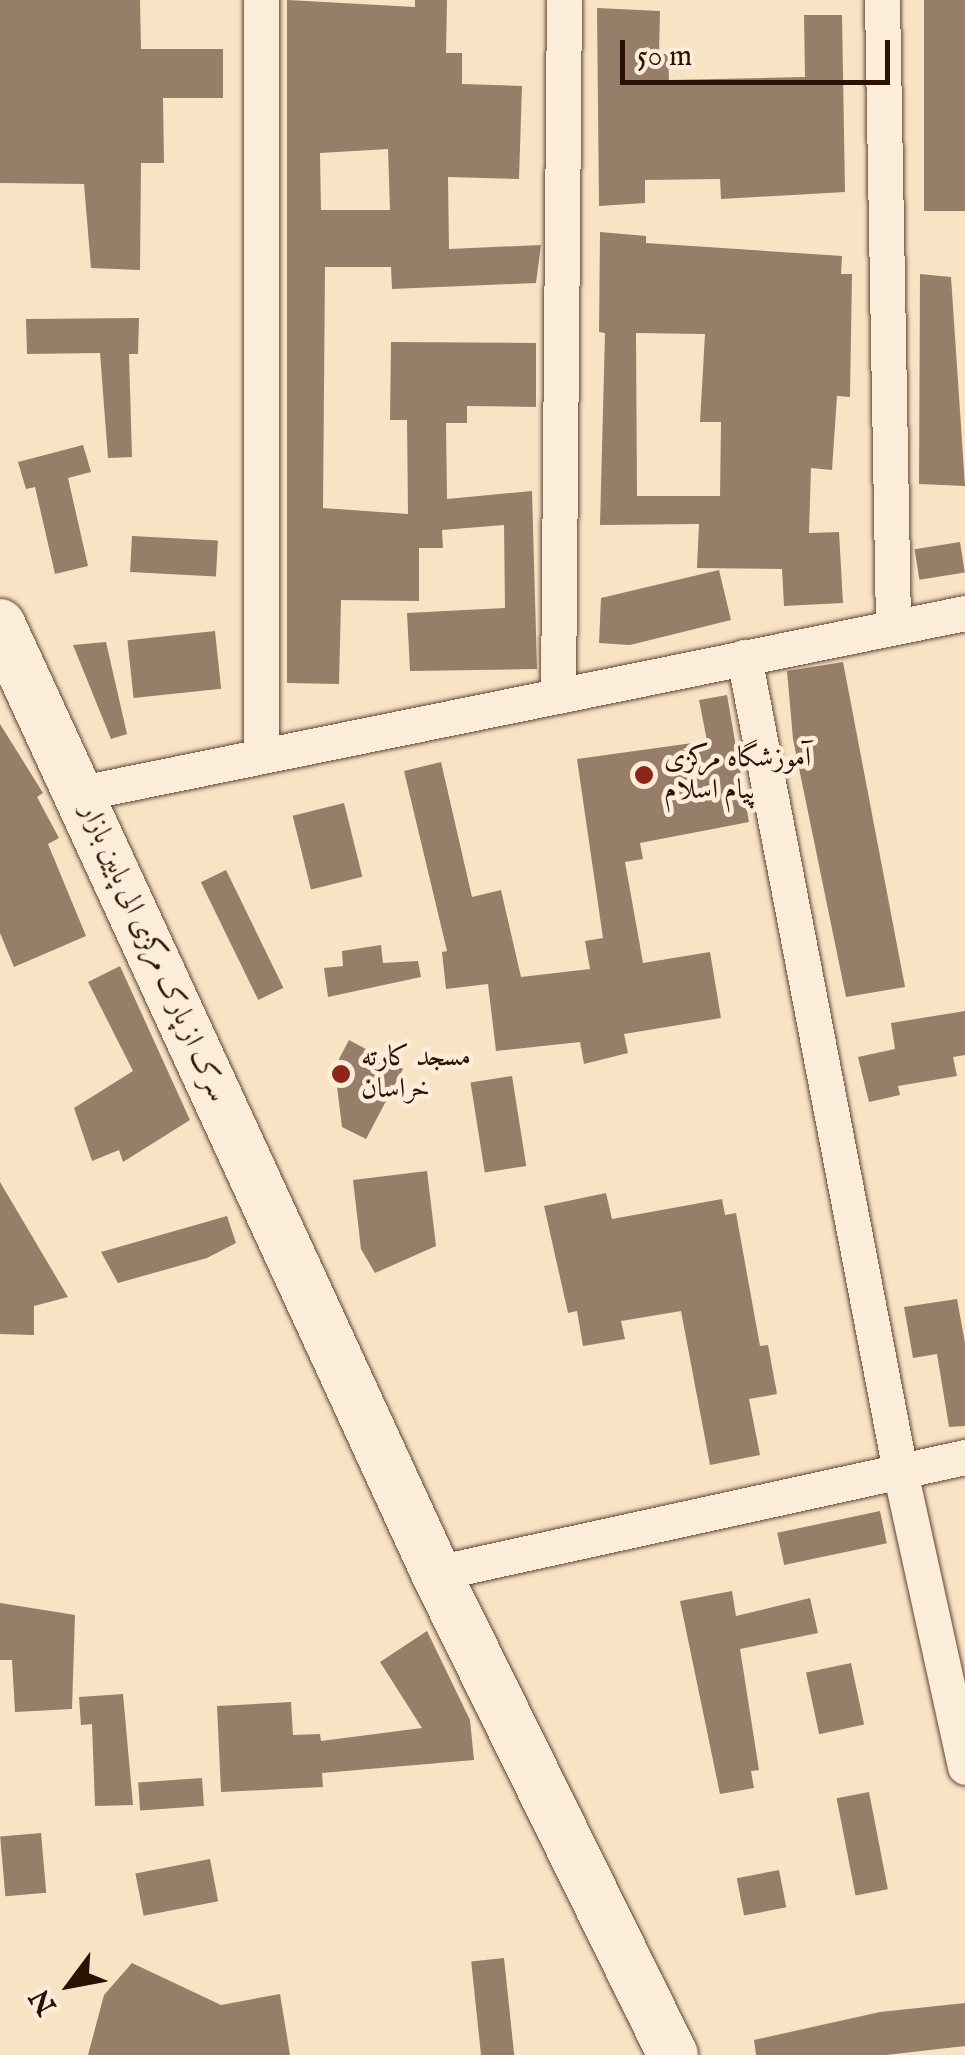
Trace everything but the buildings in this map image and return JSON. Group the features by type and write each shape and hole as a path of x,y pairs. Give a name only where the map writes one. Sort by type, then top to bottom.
{"main road":[{"name":"سرک از پارک مرکزی الی پایین بازار","path":"0,624 81,793 436,1574 670,2054"}],"street":[{"path":"261,0 261,756"},
{"path":"558,696 564,0"},
{"path":"882,0 892,627"},
{"path":"81,793 965,612"},
{"path":"744,658 900,1471 965,1767"},
{"path":"436,1574 965,1457"}],"place":[{"name":"آموزشگاه مرکزی پیام اسلام","path":"644,775"},
{"name":"مسجد کارته خراسان","path":"341,1074"}]}
